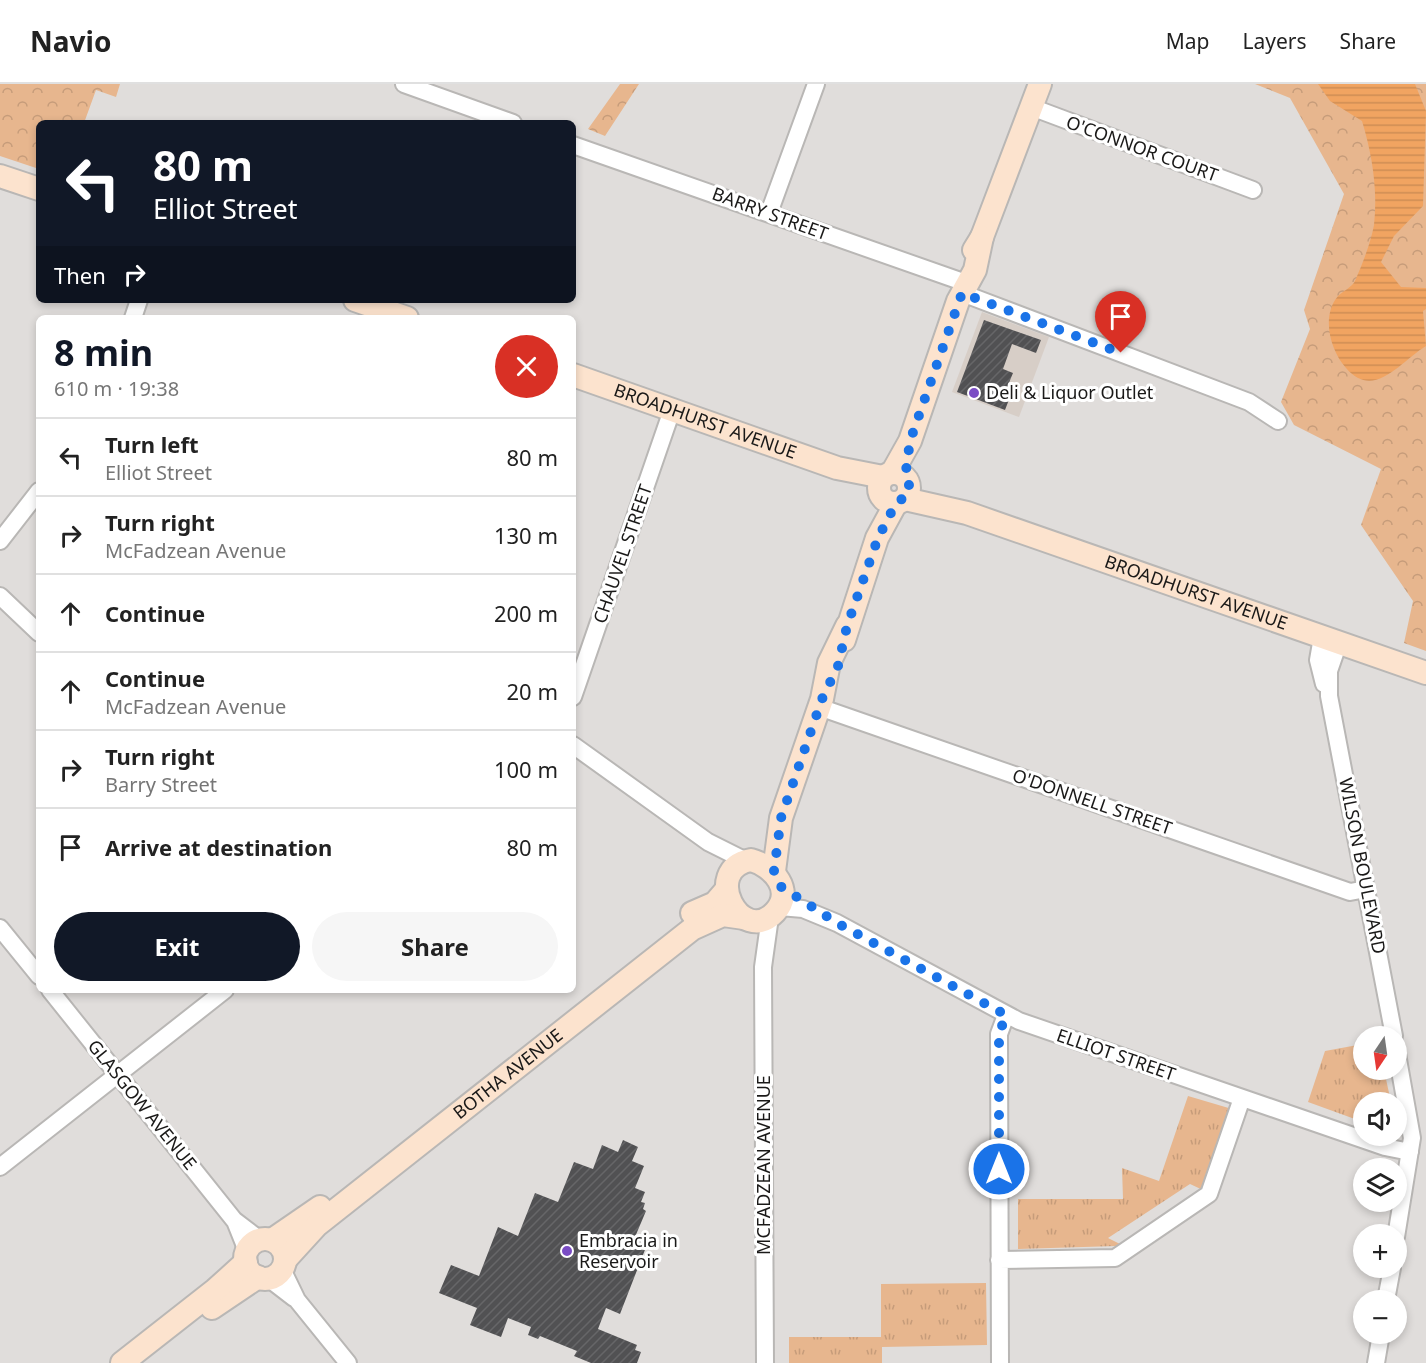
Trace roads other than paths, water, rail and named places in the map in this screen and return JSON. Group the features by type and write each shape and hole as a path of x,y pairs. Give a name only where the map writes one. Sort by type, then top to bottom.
{"street":[{"path":"404,84 505,120"},
{"path":"770,213 816,84"},
{"name":"MCFADZEAN AVENUE","path":"765,1363 763,967 776,895 781,818 820,703 829,663 847,626 964,288 967,266 982,237 1040,84"},
{"name":"O'CONNOR COURT","path":"1030,108 1253,190"},
{"name":"BARRY STREET","path":"576,146 770,213 964,288 1249,402 1278,421"},
{"path":"0,176 36,188"},
{"path":"364,303 398,315"},
{"name":"BROADHURST AVENUE","path":"576,376 1426,673"},
{"name":"CHAUVEL STREET","path":"576,688 672,410"},
{"path":"0,541 36,495"},
{"path":"0,596 36,630"},
{"name":"WILSON BOULEVARD","path":"1331,640 1318,660 1321,677 1329,696 1392,1026"},
{"name":"O'DONNELL STREET","path":"820,703 1350,892 1366,889"},
{"path":"576,747 708,842 739,870"},
{"name":"MCFADZEAN AVENUE","path":"739,870 781,818"},
{"path":"739,870 765,863 776,895"},
{"path":"739,870 731,902 746,919"},
{"name":"BOTHA AVENUE","path":"142,1363 219,1302 309,1216 400,1152 617,980 688,915 715,903 739,870"},
{"name":"BOTHA AVENUE","path":"617,980 706,920 723,915 755,922 776,895"},
{"name":"ELLIOT STREET","path":"776,895 837,923 1006,1015 1385,1147 1410,1152"},
{"name":"MCFADZEAN AVENUE","path":"746,919 756,937 763,967"},
{"path":"0,928 36,972"},
{"name":"GLASGOW AVENUE","path":"52,993 348,1363"},
{"path":"0,1167 221,993"},
{"path":"1000,1363 999,1034 1006,1015"},
{"path":"1398,1224 1410,1152 1410,1119 1402,1080"},
{"path":"999,1260 1115,1258 1209,1194 1242,1098"},
{"name":"BOTHA AVENUE","path":"123,1363 215,1290 265,1260"},
{"path":"1376,1363 1379,1344"}],"place":[{"name":"Deli & Liquor Outlet","path":"974,393"},
{"name":"Embracia in Reservoir","path":"567,1251"}]}
